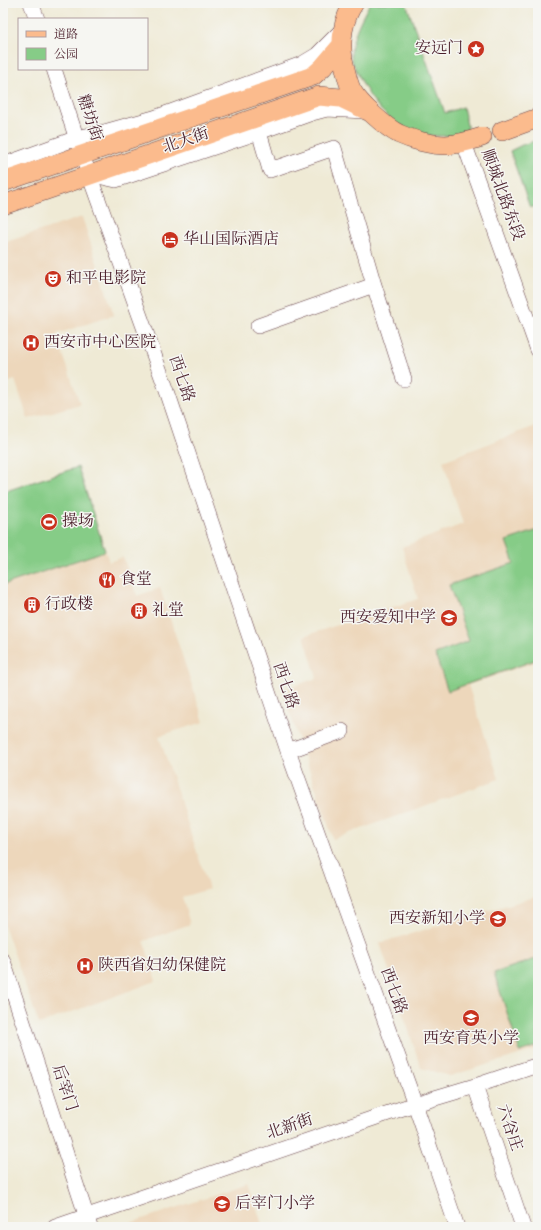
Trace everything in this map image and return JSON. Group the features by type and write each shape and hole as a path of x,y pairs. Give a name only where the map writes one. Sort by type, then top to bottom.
{"main road":[{"name":"北大街","path":"3,182 80,147 313,76 323,67 342,38 354,3"},
{"name":"北大街","path":"342,38 348,81 352,91 370,112 398,133 421,141 445,145 464,143 482,137"},
{"name":"北大街","path":"3,205 89,174 257,125 319,96 341,98 370,112"},
{"path":"502,131 538,118"}],"street":[{"path":"31,3 37,18"},
{"name":"糖坊街","path":"54,70 80,147"},
{"path":"257,125 270,170 334,148 374,285 404,379"},
{"name":"顺城北路东段","path":"464,143 538,350"},
{"path":"3,165 80,147"},
{"name":"西七路","path":"80,147 167,391 288,751 415,1104 457,1227"},
{"path":"258,326 374,285"},
{"path":"288,751 342,731"},
{"name":"后宰门","path":"3,961 88,1222"},
{"name":"北新街","path":"55,1227 88,1222 415,1104 538,1065"},
{"name":"六谷庄","path":"475,1086 523,1227"}],"shaded area":[{"name":"和平电影院","path":"82,217 114,315 56,334 80,404 28,419 15,380 3,384 3,243"},
{"name":"西安爱知中学","path":"538,425 538,661 468,685 499,779 333,839 282,690 317,678 304,636 418,599 402,547 463,524 443,461"},
{"path":"78,467 109,562 123,557 137,596 160,588 204,722 159,736 209,889 182,897 190,924 144,941 156,981 39,1024 3,922 3,492"},
{"name":"西安育英小学","path":"538,896 538,1049 450,1076 421,1068 380,943"},
{"name":"后宰门小学","path":"249,1184 263,1227 126,1227 130,1223"}],"green space":[{"path":"370,3 406,3 445,113 463,107 469,134 435,136 414,132 397,124 376,104 365,88 354,67 351,57 355,34"},
{"path":"538,140 538,205 530,208 510,151"},
{"name":"操场","path":"78,467 105,551 3,585 3,492"},
{"path":"538,530 538,659 448,691 435,654 469,641 449,585 514,563 506,541"},
{"path":"538,958 538,1046 520,1052 494,973"}],"place":[{"name":"安远门","path":"476,49"},
{"name":"华山国际酒店","path":"170,240"},
{"name":"和平电影院","path":"53,279"},
{"name":"西安市中心医院","path":"31,343"},
{"name":"操场","path":"49,522"},
{"name":"食堂","path":"107,580"},
{"name":"行政楼","path":"32,605"},
{"name":"礼堂","path":"139,611"},
{"name":"西安爱知中学","path":"449,618"},
{"name":"西安新知小学","path":"498,919"},
{"name":"陕西省妇幼保健院","path":"85,966"},
{"name":"西安育英小学","path":"471,1018"},
{"name":"后宰门小学","path":"222,1204"}]}
